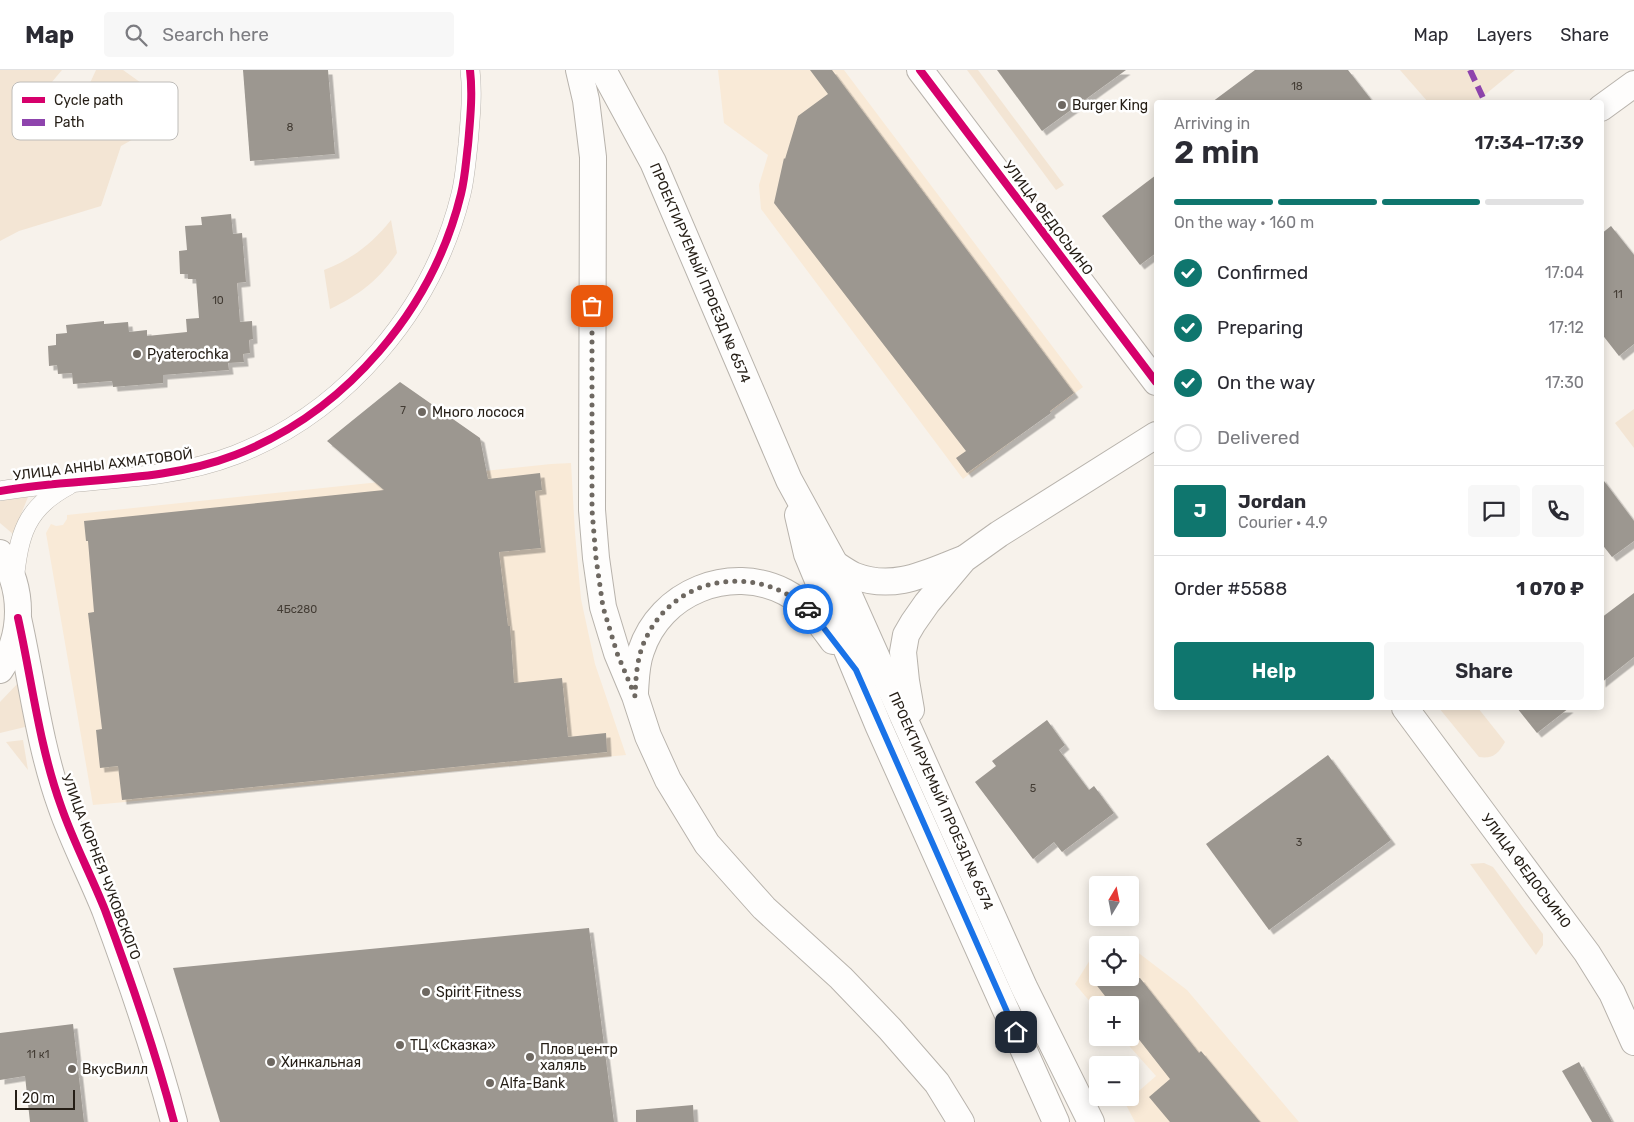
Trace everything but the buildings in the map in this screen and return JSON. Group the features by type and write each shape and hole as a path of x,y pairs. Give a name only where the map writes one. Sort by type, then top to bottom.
{"main road":[{"path":"580,70 586,100 593,157 592,510 603,607 617,653 635,696 648,736 668,780 707,844 764,908 841,978 890,1029 937,1083 961,1122"},
{"name":"ПРОЕКТИРУЕМЫЙ ПРОЕЗД № 6574","path":"603,70 653,162 789,480 835,564 1024,987 1091,1122"},
{"name":"УЛИЦА ФЕДОСЬИНО","path":"920,70 1154,379"},
{"path":"1604,106 1634,84"},
{"path":"918,750 903,652 906,635 927,603 964,559 999,534 1154,436"},
{"name":"ПРОЕКТИРУЕМЫЙ ПРОЕЗД № 6574","path":"789,480 807,554 879,727 1056,1122"},
{"name":"УЛИЦА КОРНЕЯ ЧУКОВСКОГО","path":"0,552 14,581 17,593 18,618 40,732 61,806 104,908 131,983 159,1067 174,1122"},
{"path":"835,564 854,576 875,582 895,583 964,559"},
{"path":"635,696 636,668 647,634 669,607 691,592 716,582 734,580 752,582 769,585 785,592 813,614 856,670"},
{"name":"УЛИЦА КОРНЕЯ ЧУКОВСКОГО","path":"0,670 14,642 18,618"},
{"name":"УЛИЦА ФЕДОСЬИНО","path":"1406,710 1587,953 1612,993 1634,1042"}],"street":[{"name":"УЛИЦА АННЫ АХМАТОВОЙ","path":"0,491 157,473 193,467 234,455 263,442 302,420 332,397 364,368 388,341 415,303 436,264 454,218 464,182 470,128 470,70"},
{"name":"УЛИЦА АННЫ АХМАТОВОЙ","path":"14,581 20,538 29,519 45,499 75,483"}],"shaded area":[{"path":"0,70 62,70 52,82 12,82 12,140 132,140 121,146 101,206 19,231 0,241"},
{"path":"96,70 123,70 140,82 90,82"},
{"path":"718,70 844,70 1083,387 963,479 761,209 759,185 768,155 724,123"},
{"path":"967,70 978,70 1064,185 1056,190"},
{"path":"1400,70 1515,70 1478,100 1426,100"},
{"path":"391,220 397,253 383,272 367,286 330,309 324,270 344,261 361,250"},
{"path":"1634,409 1634,448 1615,423"},
{"path":"571,463 581,599 595,664 626,755 93,805 46,533 51,524 56,526 63,525 67,515"},
{"path":"28,497 13,534 0,523 0,501"},
{"path":"20,681 25,727 0,733 0,702"},
{"path":"1441,710 1480,710 1505,742 1495,755 1479,757"},
{"path":"23,740 28,770 6,742"},
{"path":"1484,863 1493,867 1543,934 1543,945 1536,955 1470,864"},
{"path":"1139,953 1187,990 1299,1122 1135,1122 1127,1106 1139,1106 1139,1091 1156,1076 1129,1046 1139,1046 1139,996 1089,996 1089,1001 1075,984 1089,962 1089,986 1139,986"}],"marked path":[{"path":"1470,70 1484,100"}],"cycle path":[{"path":"0,491 118,479 177,471 207,464 235,455 275,436 313,412 348,384 379,352 406,316 429,277 448,236 461,194 464,176 471,108 470,70"},
{"path":"920,70 1154,379"},
{"path":"18,618 41,736 53,783 66,819 105,910 124,963 151,1042 174,1122"}],"way so far":[{"path":"592,306 592,510 596,558 603,607 617,653 635,696 636,668 647,634 669,607 699,588 716,582 734,580 769,585 785,592 808,609"}],"place":[{"name":"Burger King","path":"1062,105"},
{"name":"Pyaterochka","path":"137,354"},
{"name":"Много лосося","path":"422,412"},
{"name":"Spirit Fitness","path":"426,992"},
{"name":"ТЦ «Сказка»","path":"400,1045"},
{"name":"Плов центр халяль","path":"530,1057"},
{"name":"Хинкальная","path":"271,1062"},
{"name":"ВкусВилл","path":"72,1069"},
{"name":"Alfa-Bank","path":"490,1083"}],"route":[{"path":"808,609 856,670 879,727 1016,1032"}]}
